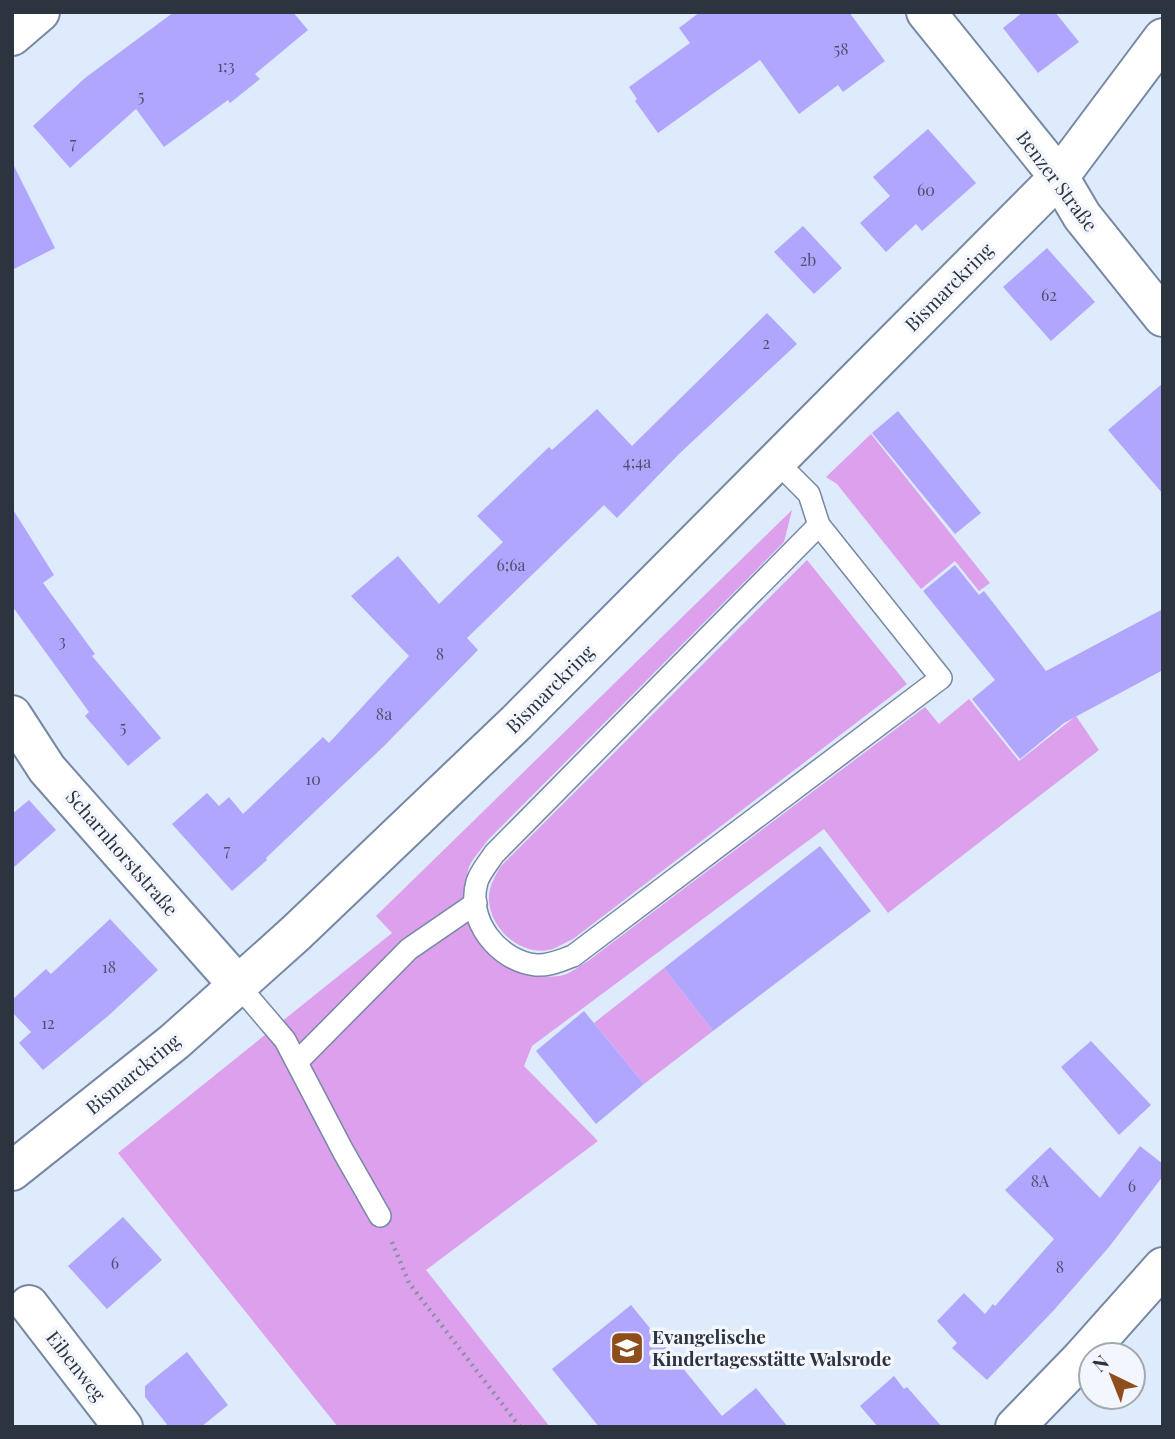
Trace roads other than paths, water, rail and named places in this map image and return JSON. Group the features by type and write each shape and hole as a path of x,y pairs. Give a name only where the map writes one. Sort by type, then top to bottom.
{"street":[{"path":"12,36 40,12"},
{"name":"Benzer Straße","path":"926,12 1059,177 1082,216 1161,311"},
{"name":"Bismarckring","path":"12,1171 174,1042 296,933 517,722 1059,177 1163,38"},
{"name":"Scharnhorststraße","path":"12,715 47,769 238,985"},
{"path":"1015,1427 1081,1359 1163,1267"},
{"name":"Eibenweg","path":"29,1305 123,1427"}],"lane":[{"path":"776,461 809,494 819,525 941,678 573,956 550,964 534,965 509,955 491,941 478,917 477,881 494,854 819,525"},
{"path":"298,1061 410,950 476,903"},
{"path":"238,985 275,1025 298,1061 380,1216"}],"place":[{"name":"Evangelische Kindertagesstätte Walsrode","path":"627,1348"}]}
